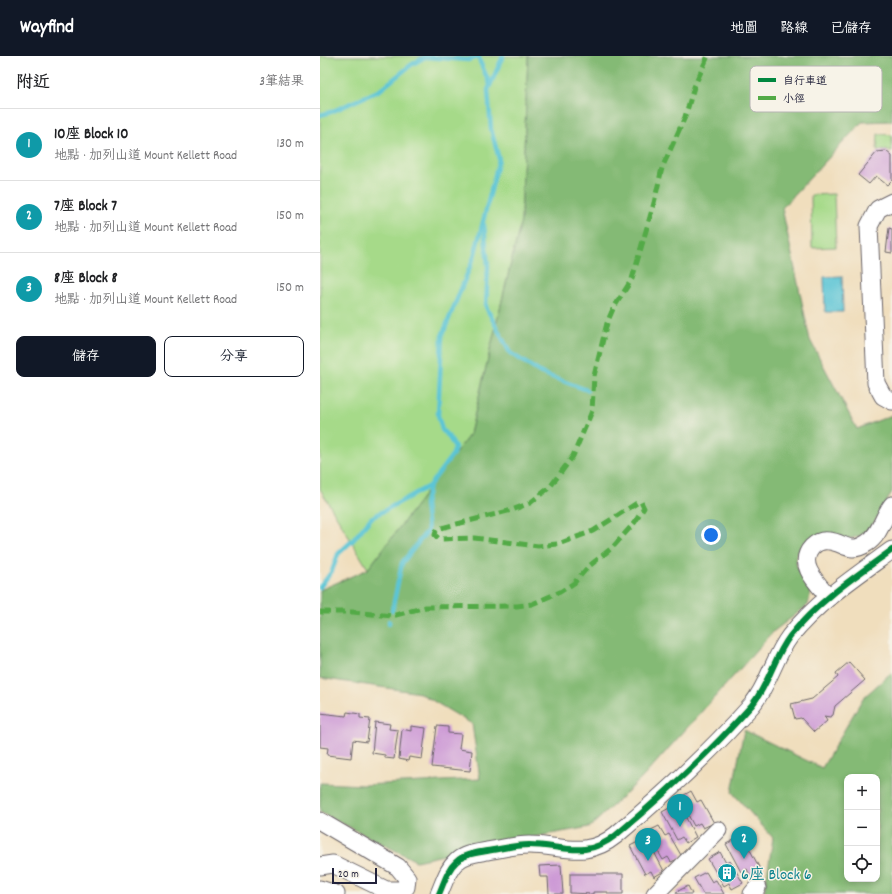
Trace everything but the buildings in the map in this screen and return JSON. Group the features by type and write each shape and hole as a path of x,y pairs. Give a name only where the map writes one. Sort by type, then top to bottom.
{"street":[{"path":"892,202 878,209 869,226 876,383 883,396 892,401"},
{"path":"829,597 808,570 807,559 811,548 815,544 825,541 831,541 847,548 854,548 866,544 876,535 892,505"},
{"path":"439,894 452,868 465,856 519,846 538,846 566,850 585,849 599,845 615,835 689,769 751,705 762,690 790,636 829,597 892,550"},
{"path":"320,821 398,867 407,878 406,887 400,890 386,890 333,864 320,866"},
{"path":"655,894 718,830"}],"green space":[{"path":"320,56 528,56 521,221 470,434 368,569 320,489"},
{"path":"528,56 892,56 892,121 862,122 782,208 810,340 857,429 892,415 892,492 871,528 860,536 848,539 806,541 797,555 796,561 800,573 811,591 808,605 774,631 643,777 590,827 499,843 416,861 320,812 320,783 364,785 480,779 472,724 420,693 320,678 320,590 368,569 470,434 521,221"},
{"path":"878,134 892,135 892,151 877,150"},
{"path":"834,194 836,247 812,248 811,195"},
{"path":"892,672 892,894 764,894 773,838 732,792 744,730 822,768 863,698"}],"water":[{"path":"842,276 843,312 825,312 824,277"}],"waterway":[{"path":"479,56 480,62 490,84"},
{"path":"320,587 332,571 338,554 354,539 371,518 429,486 453,454 455,447 442,430 438,415 442,336 474,257 499,159 491,129 488,90 503,56"},
{"path":"320,115 331,112 380,90 411,65 425,57 468,60 479,57"},
{"path":"484,225 488,266 486,307 510,353 541,373 587,390"},
{"path":"392,611 402,563 428,530 425,504 429,486"}],"marked path":[{"path":"320,612 353,612 392,616 426,607 517,606 532,604 560,592 574,583 588,567 613,547 635,522 644,508 641,502 637,503 593,531 558,544 538,546 474,538 439,539 435,535 436,531 441,528 512,510 530,503 550,487 573,456 592,411 594,376 607,323 613,309 632,279 654,203 662,168 685,117 694,87 708,56"}],"cycle path":[{"path":"439,894 450,869 459,859 466,856 479,852 524,845 584,849 605,843 616,835 687,772 752,705 763,688 784,644 801,623 825,600 892,550"}],"place":[{"name":"10座 Block 10","path":"680,827"},
{"name":"7座 Block 7","path":"744,859"},
{"name":"8座 Block 8","path":"648,861"},
{"name":"6座 Block 6","path":"727,873"}]}
